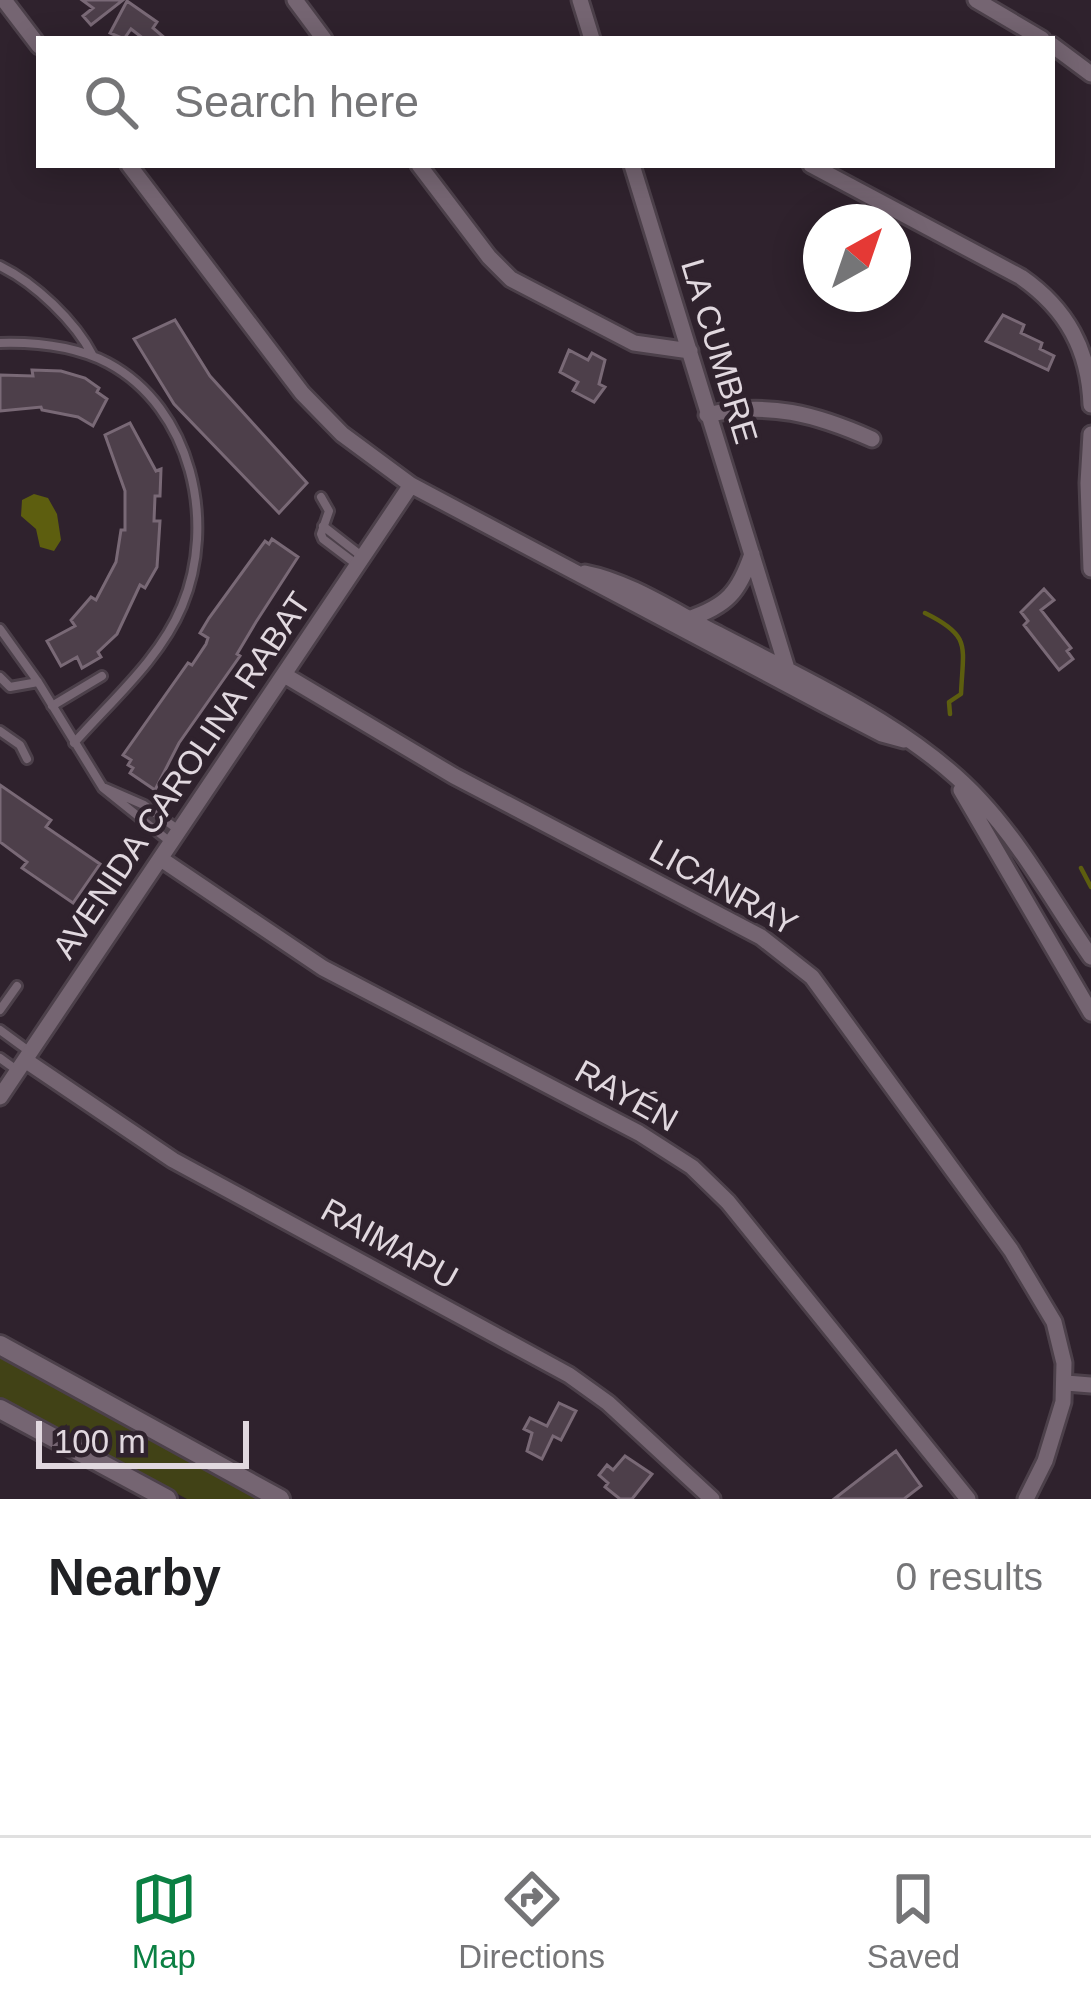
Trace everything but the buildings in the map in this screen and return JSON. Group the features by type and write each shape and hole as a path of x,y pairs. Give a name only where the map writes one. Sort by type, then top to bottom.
{"street":[{"path":"4,0 36,42"},
{"path":"295,0 322,36"},
{"path":"580,0 591,36"},
{"path":"976,0 1037,36"},
{"path":"1055,47 1091,74"},
{"path":"131,168 302,393 342,434 411,485 578,571 596,586 790,679"},
{"path":"421,168 489,257 512,279 634,343 690,351"},
{"name":"LA CUMBRE","path":"633,168 790,679"},
{"path":"817,168 1021,278 1047,297 1082,348 1091,406"},
{"path":"707,415 756,407 786,409 816,415 872,439"},
{"path":"1091,434 1091,569"},
{"name":"AVENIDA CAROLINA RABAT","path":"14,1074 411,485"},
{"path":"688,619 734,596 752,554"},
{"path":"578,571 601,576 688,619 882,734 904,740 950,772 981,800 1091,957"},
{"name":"LICANRAY","path":"286,676 454,776 761,937 799,964 1011,1250 1054,1322 1066,1383"},
{"path":"950,772 1091,1013"},
{"name":"RAYÉN","path":"160,859 323,968 639,1133 692,1167 728,1202 968,1499"},
{"path":"1024,860 1046,935"},
{"name":"RAIMAPU","path":"14,1074 569,1375 608,1402 712,1499"},
{"path":"0,1345 275,1498"},
{"path":"1026,1499 1054,1436 1066,1383 1091,1385"},
{"path":"0,1409 167,1499"}],"lane":[{"path":"0,266 34,289 93,357"},
{"path":"0,343 34,344 93,357 124,373 160,411 188,464 200,523 188,590 170,630 74,743"},
{"path":"321,497 329,511 323,539 361,562"},
{"path":"0,629 103,788 136,818 176,837"},
{"path":"52,706 102,676"},
{"path":"0,677 10,687 38,682"},
{"path":"0,731 20,745 27,759"},
{"path":"103,788 144,805 176,837"},
{"path":"0,1010 17,986"},
{"path":"0,1030 14,1074"},
{"path":"0,1058 14,1074"}],"shaded area":[{"path":"34,494 48,498 57,514 61,540 54,551 40,547 36,529 21,516 22,500"},
{"path":"0,1353 256,1493 258,1499 187,1499 0,1399"}],"waterway":[{"path":"925,613 951,629 961,644 961,694 949,702 950,714"},
{"path":"1081,868 1091,887"}]}
